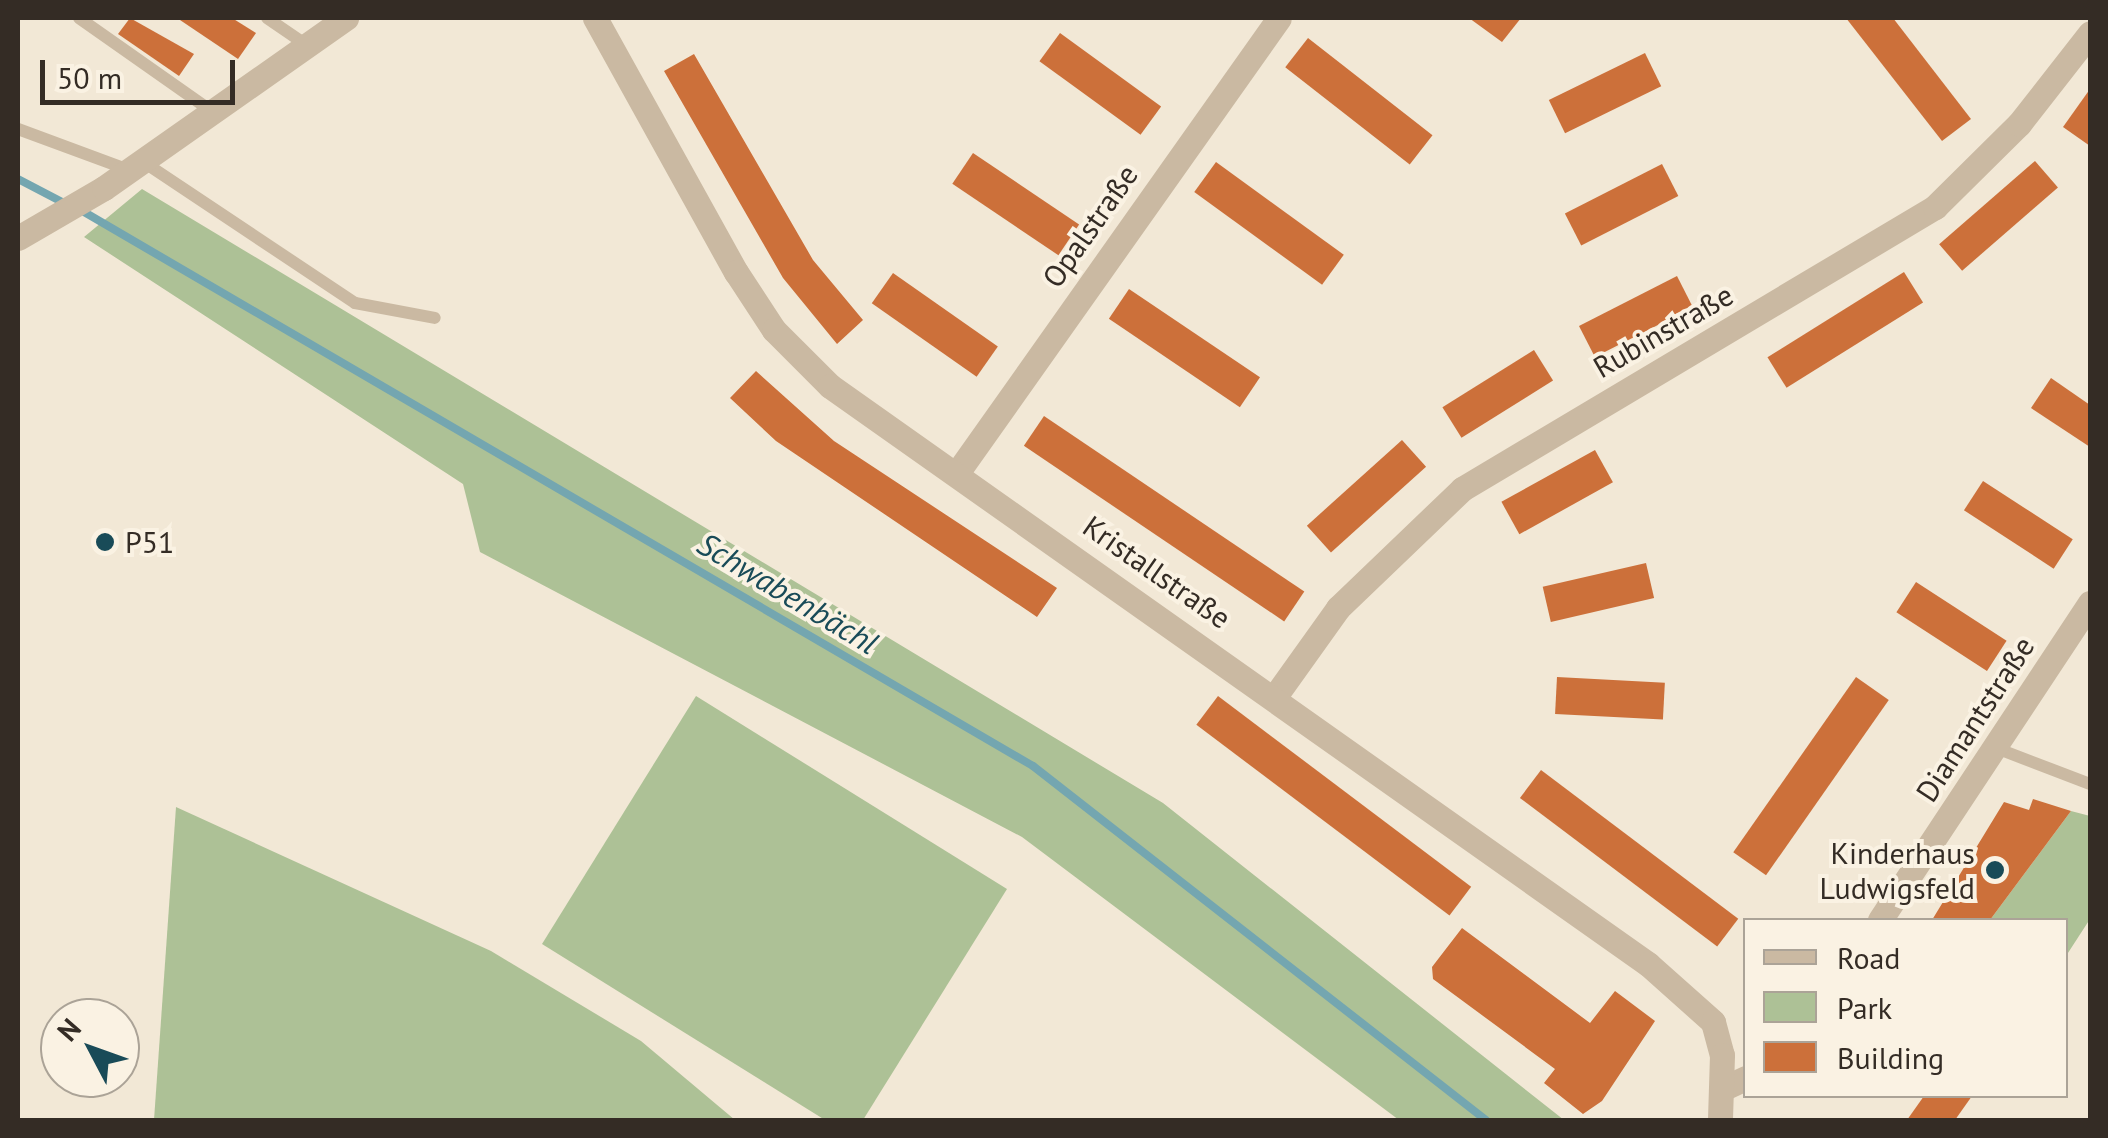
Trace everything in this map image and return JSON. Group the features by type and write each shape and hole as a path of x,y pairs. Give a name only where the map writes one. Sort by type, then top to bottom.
{"street":[{"path":"23,236 104,188 346,18"},
{"name":"Kristallstraße","path":"595,18 774,330 830,386 1276,694 1695,1003 1720,1040 1734,1084 1726,1119"},
{"name":"Opalstraße","path":"957,474 1278,18"},
{"path":"2074,18 2090,32"},
{"name":"Rubinstraße","path":"1276,694 1338,608 1462,488 1935,206 2019,124 2090,32"},
{"name":"Diamantstraße","path":"1881,918 2090,603"}],"lane":[{"path":"80,18 210,110"},
{"path":"267,18 308,46"},
{"path":"18,129 135,165 355,303 434,318"},
{"path":"1996,748 2090,784"}],"green space":[{"path":"142,189 1163,803 1564,1120 1399,1120 1022,837 480,552 463,484 84,237"},
{"path":"696,696 1007,889 863,1120 825,1120 542,944"},
{"path":"176,807 491,951 641,1041 735,1120 154,1120"},
{"path":"2071,811 2090,816 2090,919 2068,953 2068,918 1991,918"}],"building":[{"path":"130,18 194,54 179,76 118,34"},
{"path":"177,18 232,18 256,33 238,59"},
{"path":"1469,18 1521,18 1502,42"},
{"path":"1846,18 1893,18 1971,119 1942,141"},
{"path":"1060,33 1161,106 1141,135 1039,61"},
{"path":"1308,38 1433,135 1410,164 1285,67"},
{"path":"1645,53 1661,86 1565,133 1549,100"},
{"path":"694,54 813,260 863,320 837,344 783,278 664,71"},
{"path":"2090,89 2090,146 2063,127"},
{"path":"973,153 1079,225 1058,255 952,184"},
{"path":"2035,161 2058,187 1962,271 1939,244"},
{"path":"1216,162 1344,255 1322,285 1194,192"},
{"path":"1662,164 1678,196 1581,246 1565,213"},
{"path":"1904,272 1923,303 1787,388 1767,357"},
{"path":"893,273 998,346 977,377 872,303"},
{"path":"1677,276 1693,307 1595,357 1579,326"},
{"path":"1129,289 1260,377 1240,407 1109,319"},
{"path":"1534,350 1553,381 1461,438 1442,407"},
{"path":"756,371 834,441 1057,588 1037,617 776,441 730,398"},
{"path":"2051,378 2090,405 2090,447 2031,408"},
{"path":"1044,416 1304,592 1284,621 1024,446"},
{"path":"1402,440 1426,467 1331,552 1307,526"},
{"path":"1595,450 1613,482 1519,534 1501,502"},
{"path":"1983,481 2073,539 2054,569 1964,510"},
{"path":"1646,563 1654,598 1551,622 1543,587"},
{"path":"1916,582 2007,641 1987,671 1896,612"},
{"path":"1557,677 1665,683 1663,720 1555,714"},
{"path":"1856,677 1889,700 1766,875 1733,852"},
{"path":"1218,696 1471,887 1450,916 1196,725"},
{"path":"1541,770 1738,919 1717,947 1520,798"},
{"name":"Kinderhaus Ludwigsfeld","path":"2033,799 2071,811 1991,918 1933,918 2004,802 2029,810"},
{"path":"1462,928 1590,1023 1615,991 1655,1021 1602,1101 1583,1114 1544,1083 1555,1069 1433,979 1432,967"},
{"path":"1923,1098 1971,1098 1955,1120 1907,1120"}],"waterway":[{"name":"Schwabenbächl","path":"18,179 66,204"},
{"name":"Schwabenbächl","path":"79,209 1033,766 1486,1120"}],"place":[{"name":"P51","path":"105,542"},
{"name":"Kinderhaus Ludwigsfeld","path":"1995,870"}]}
